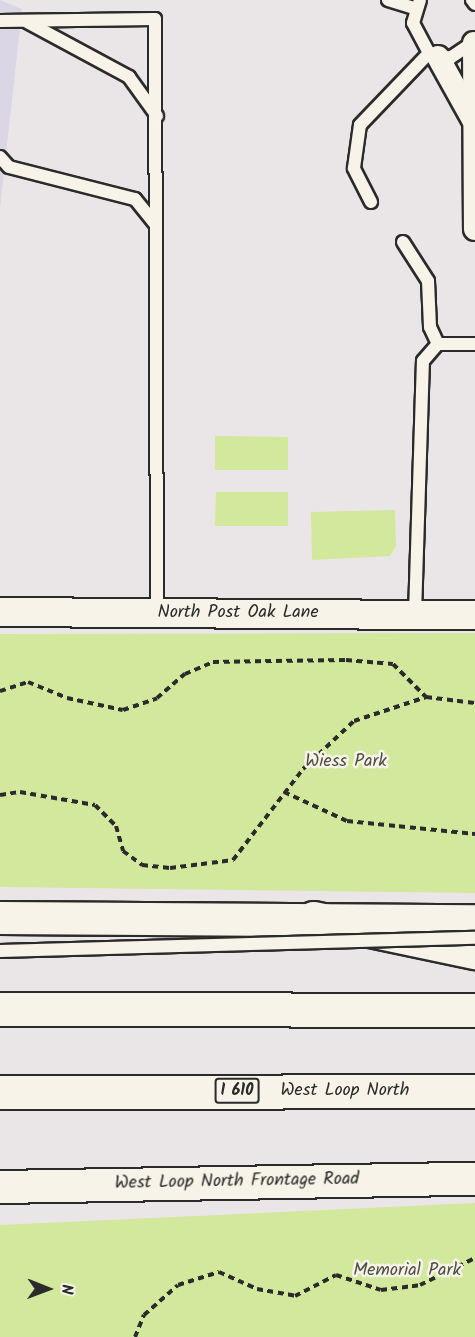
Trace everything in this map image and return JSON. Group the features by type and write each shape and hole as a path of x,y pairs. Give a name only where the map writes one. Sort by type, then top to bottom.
{"highway":[{"path":"313,918 475,952"},
{"path":"0,1009 475,1010"},
{"name":"West Loop North","path":"0,1092 475,1091"}],"main road":[{"path":"0,918 313,918 475,921"},
{"name":"West Loop North Frontage Road","path":"0,1187 475,1179"}],"street":[{"path":"474,42 475,229"},
{"path":"433,55 474,122"},
{"name":"North Post Oak Lane","path":"0,612 475,615"}],"lane":[{"path":"388,0 418,4 416,36 433,55"},
{"path":"472,0 475,4"},
{"path":"0,21 155,19 157,613"},
{"path":"26,21 129,77 157,116"},
{"path":"371,202 354,168 360,125 433,55 462,54 474,42"},
{"path":"0,157 9,167 135,199 157,228"},
{"path":"403,242 428,281 430,327 438,344"},
{"path":"415,614 423,361 438,344 475,344"},
{"path":"0,951 475,938"}],"path":[{"path":"0,691 28,682 67,698 123,710 157,698 185,674 213,662 346,660 393,664 426,697"},
{"path":"0,795 20,792 95,805 116,826 123,850 142,864 170,868 233,860 284,792 329,739 354,721 426,697 475,703"},
{"path":"284,792 347,821 475,834"},
{"path":"135,1337 144,1315 178,1285 219,1272 257,1289 295,1296 336,1275 381,1290 420,1285 475,1258"}],"shaded area":[{"path":"0,0 22,9 0,209"}],"green space":[{"path":"215,436 288,437 288,470 215,470"},
{"path":"216,492 288,492 288,526 215,526"},
{"path":"395,510 396,546 390,556 312,560 311,512"},
{"name":"Wiess Park","path":"475,633 475,893 0,887 0,634"},
{"name":"Memorial Park","path":"475,1203 475,1337 0,1337 0,1225"}]}
